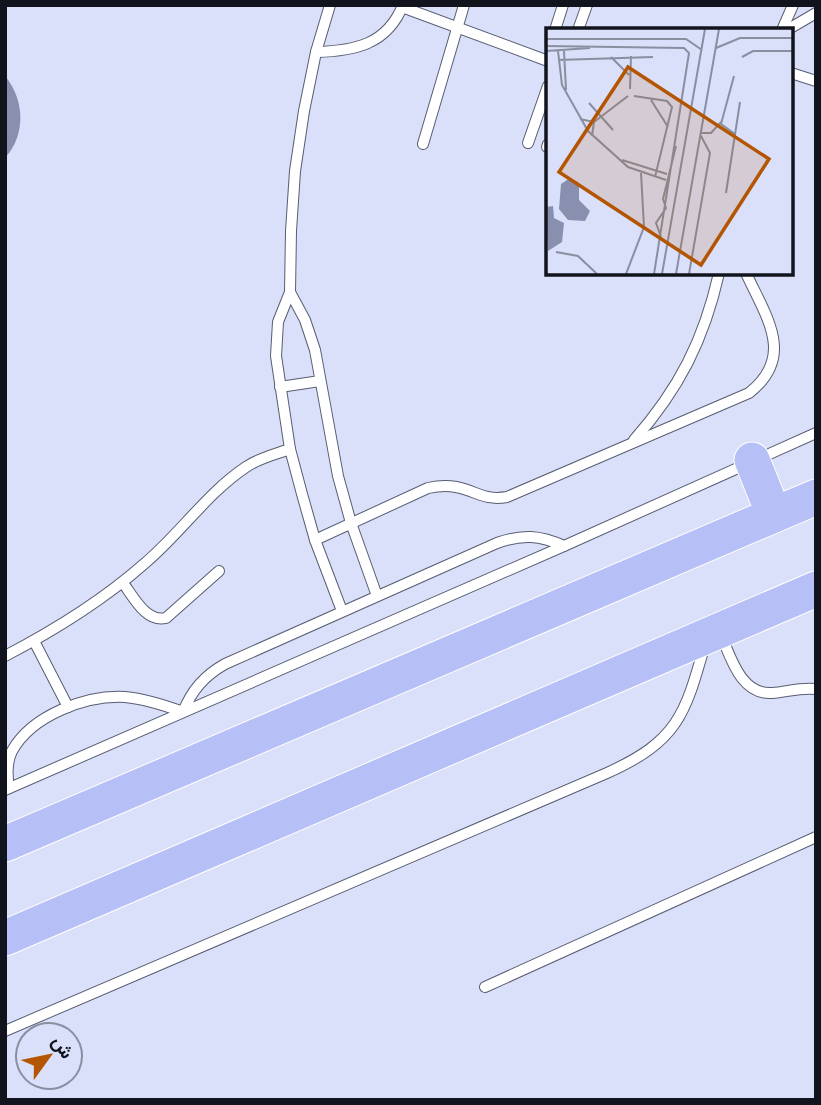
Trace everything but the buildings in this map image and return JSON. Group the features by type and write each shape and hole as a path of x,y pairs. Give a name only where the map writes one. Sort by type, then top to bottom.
{"main road":[{"path":"752,460 774,515"},
{"path":"5,844 816,497"},
{"path":"5,938 816,589"}],"lane":[{"path":"330,5 316,52 304,111 295,170 289,292 278,323 276,356 290,449 315,540 342,611"},
{"path":"423,144 464,5"},
{"path":"556,28 564,5"},
{"path":"579,28 587,5"},
{"path":"316,52 342,51 372,42 395,22 402,6 546,61"},
{"path":"783,28 790,7"},
{"path":"790,28 816,13"},
{"path":"793,74 816,81"},
{"path":"528,143 546,92"},
{"path":"632,443 659,412 681,379 699,343 719,275"},
{"path":"315,540 428,488 451,486 484,498 507,497 749,393 762,383 771,370 776,354 775,338 747,275"},
{"path":"289,292 315,350 335,464 351,523 377,596"},
{"path":"279,387 320,381"},
{"path":"183,712 153,701 123,697 95,699 68,707 43,720 21,738 11,753 7,789 564,546 816,433"},
{"path":"5,656 87,609 122,583 169,542 226,483 247,466 290,449"},
{"path":"183,712 189,697 211,672 342,611 513,537 539,537 564,546"},
{"path":"122,583 148,614 159,620 166,618 219,571"},
{"path":"713,633 738,673 756,690 772,693 801,688 816,689"},
{"path":"5,1031 642,757 671,732 682,715 713,633"},
{"path":"34,641 68,707"},
{"path":"485,987 816,837"}],"water":[{"path":"5,76 12,85 19,106 20,128 12,149 5,158"}]}
